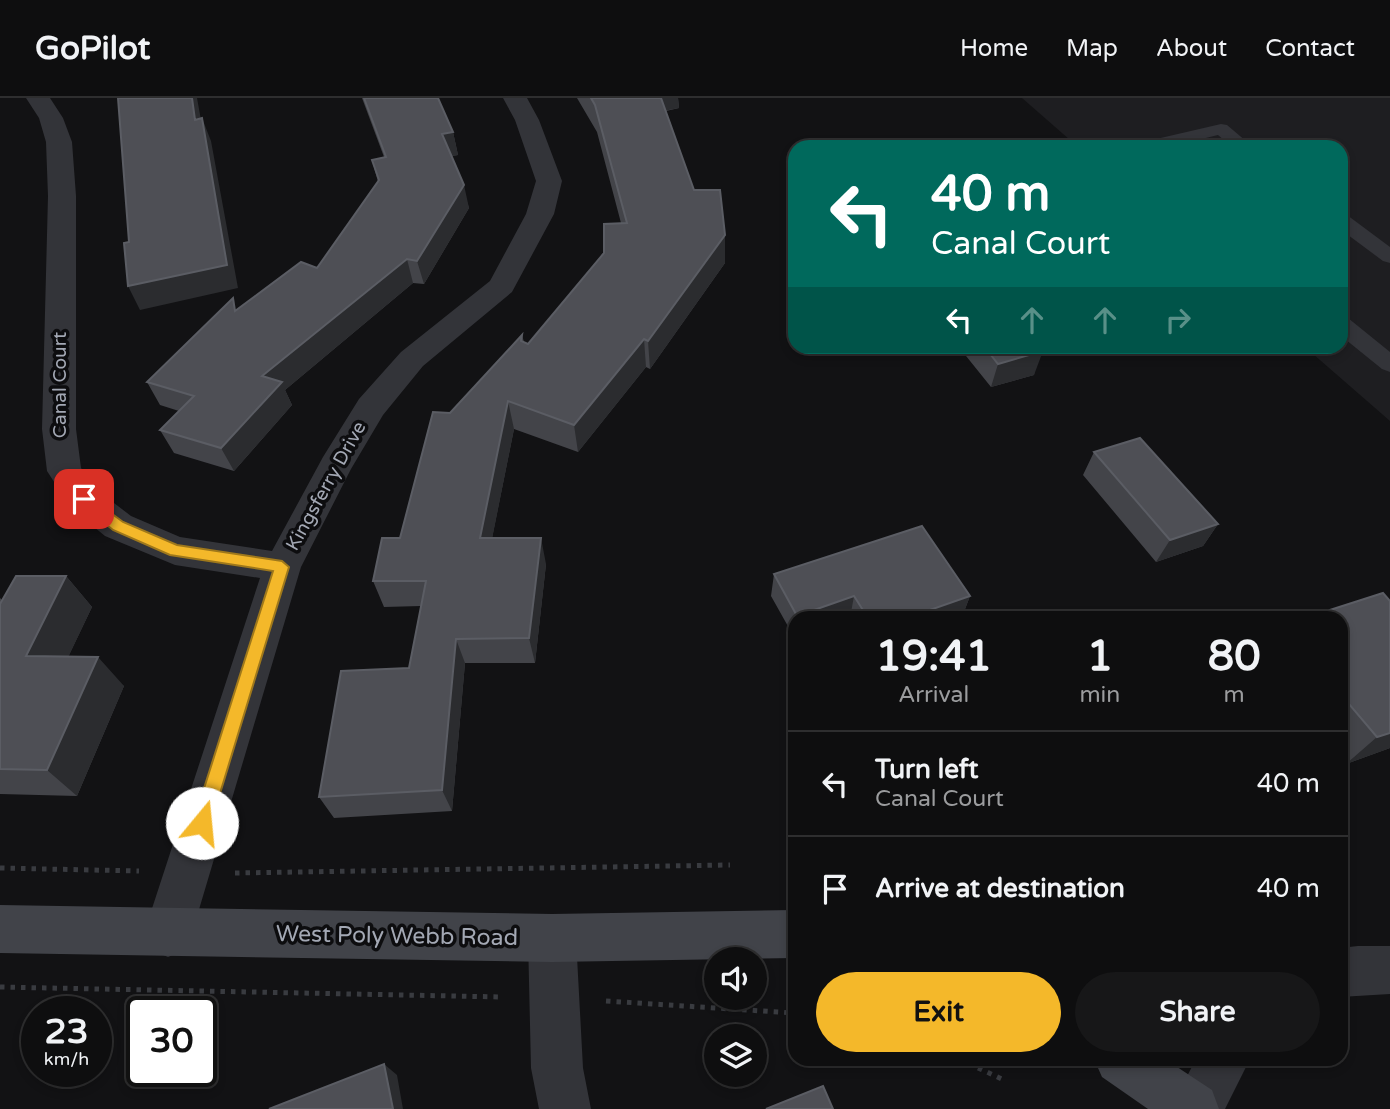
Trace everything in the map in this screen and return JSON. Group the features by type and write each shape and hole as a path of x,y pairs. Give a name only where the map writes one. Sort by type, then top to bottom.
{"street":[{"name":"Canal Court","path":"38,98 51,118 59,142 62,195 58,429 64,471 84,499 118,526 175,551 282,567"},
{"name":"Kingsferry Drive","path":"168,933 282,567 335,466 371,407 412,359 502,286 540,214 549,181 527,120 515,98"},
{"name":"West Poly Webb Road","path":"0,929 552,938 788,934"},
{"path":"552,938 557,1068 565,1109"},
{"path":"1348,972 1390,970"},
{"path":"1130,1066 1194,1109 1220,1066"}],"lane":[{"path":"1177,140 1221,130 1235,140"},
{"path":"1348,225 1390,257"},
{"path":"1348,330 1390,364"}],"path":[{"path":"261,874 730,865"},
{"path":"0,868 116,871"},
{"path":"0,987 504,997"},
{"path":"637,1001 788,1013"},
{"path":"974,1066 1006,1080"}],"shaded area":[{"path":"1022,98 1390,98 1390,421 1313,354 1348,354 1348,140 1070,140"}],"building":[{"path":"118,98 192,98 195,120 202,118 227,265 128,286 124,243 129,242"},
{"path":"364,98 438,98 453,132 442,134 464,185 417,261 407,259 262,376 282,382 221,448 160,430 194,396 147,382 233,298 235,311 301,262 317,268 379,180 372,160 386,157"},
{"path":"591,98 661,98 694,190 720,190 725,235 648,341 644,339 574,425 508,401 480,538 541,538 529,638 456,639 442,790 319,797 341,671 409,668 426,581 373,581 382,538 400,538 433,412 450,413 522,335 521,341 528,344 604,253 604,224 627,223"},
{"path":"990,354 1033,354 998,364"},
{"path":"1140,438 1218,524 1170,540 1094,452"},
{"path":"922,526 970,596 927,611 864,611 854,596 811,611 794,611 774,574"},
{"path":"16,576 66,576 26,656 98,657 47,770 0,769 0,604"},
{"path":"1383,593 1390,601 1390,733 1377,737 1348,703 1348,611 1327,611"},
{"path":"384,1064 393,1109 269,1109"},
{"path":"823,1086 833,1109 766,1109"}],"route":[{"path":"84,499 118,526 175,551 282,567 202,823"}]}
